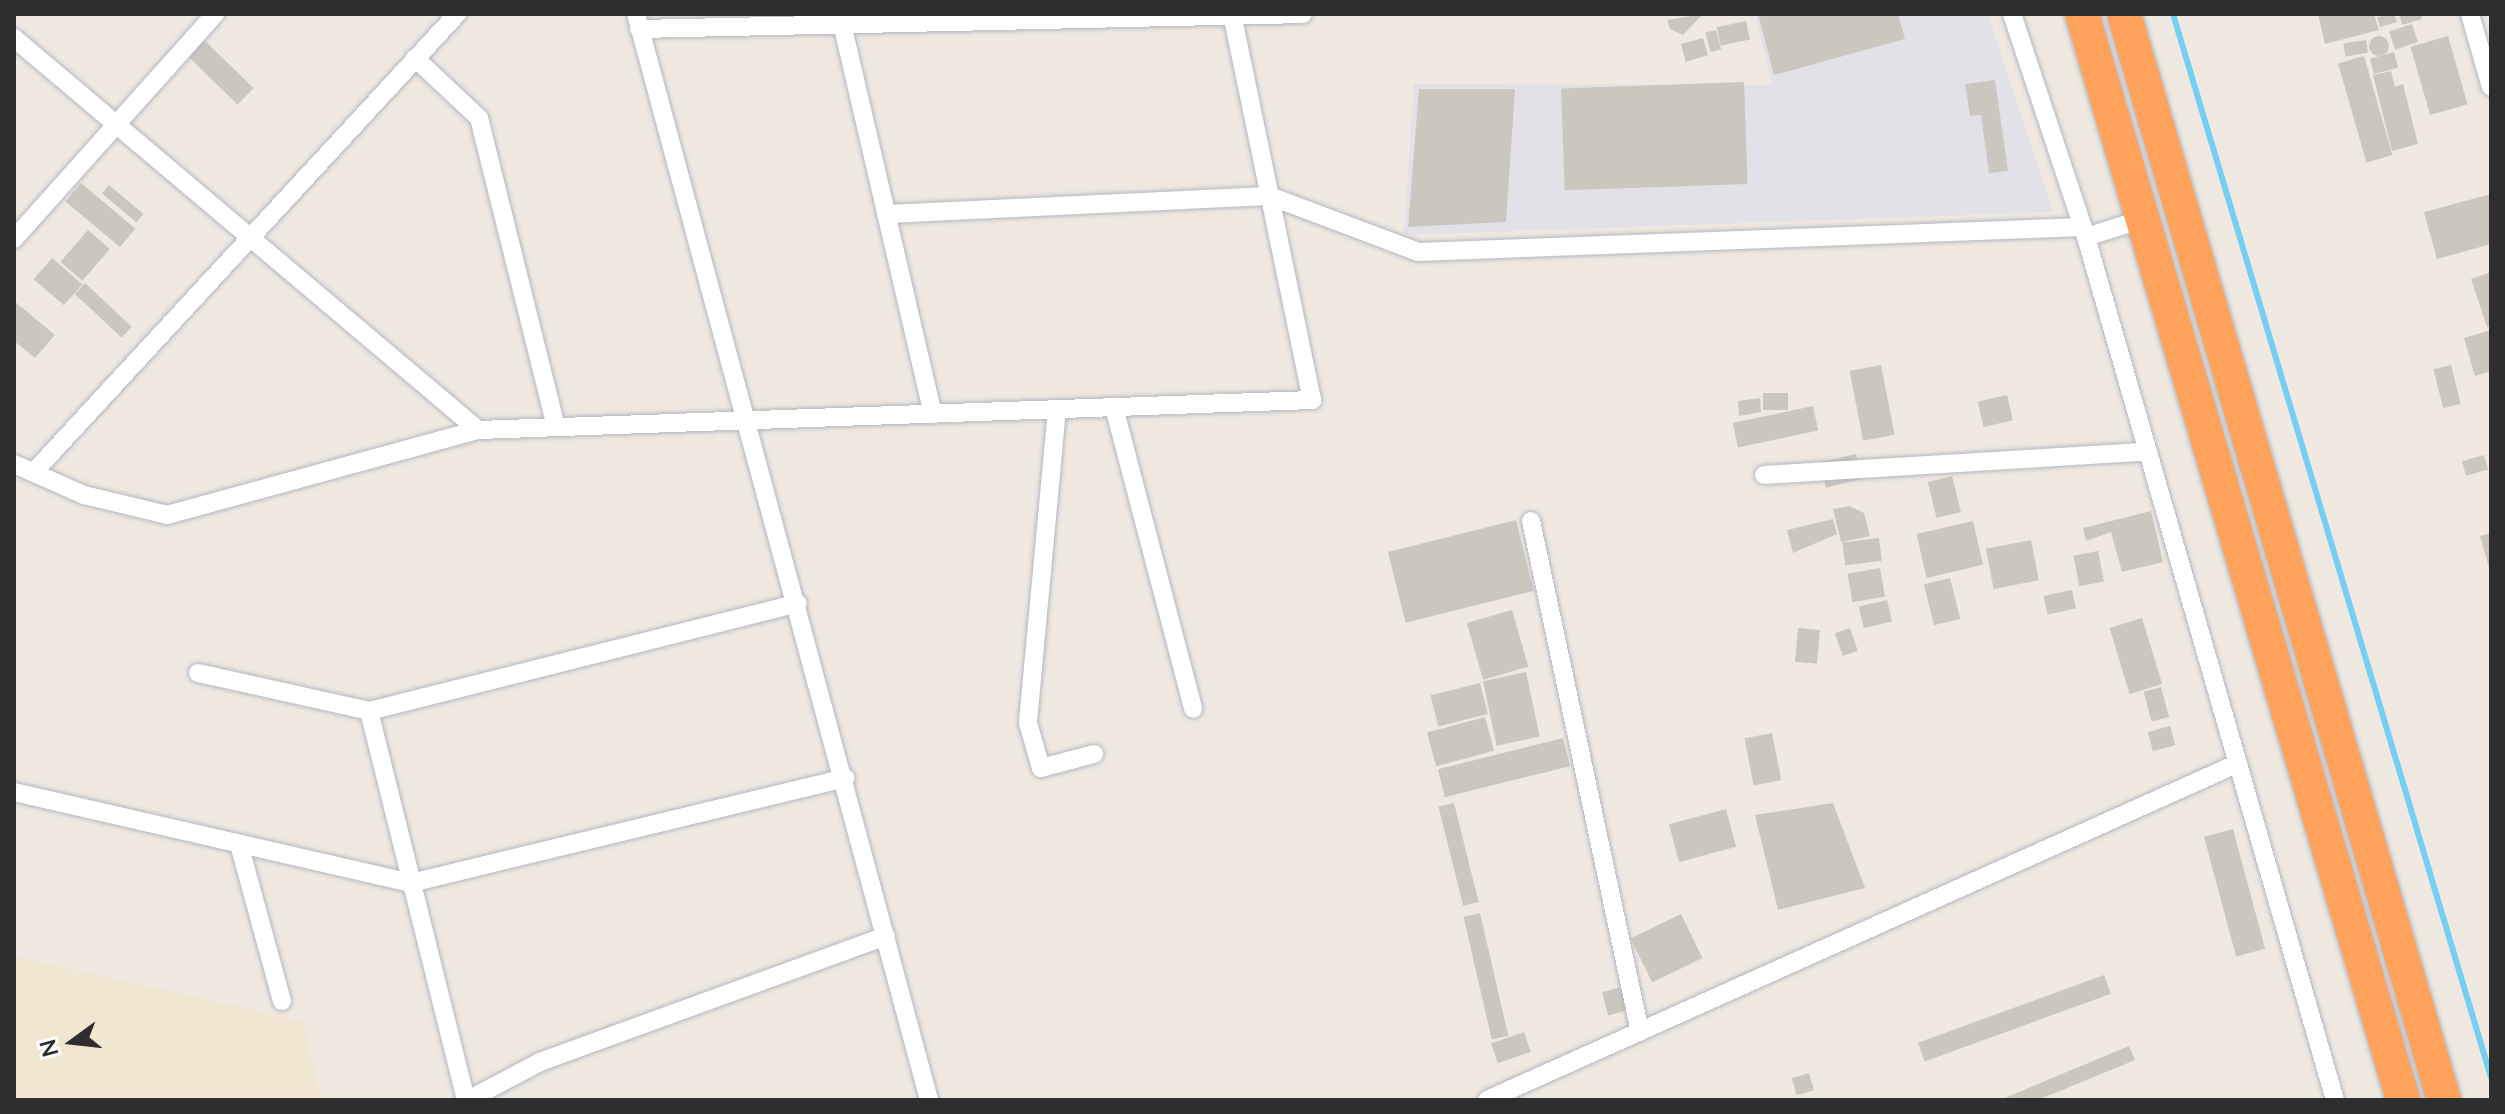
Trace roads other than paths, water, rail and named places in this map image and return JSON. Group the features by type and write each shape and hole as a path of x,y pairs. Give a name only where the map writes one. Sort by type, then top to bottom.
{"highway":[{"path":"2082,14 2403,1100"},
{"path":"2124,14 2444,1100"}],"street":[{"path":"14,239 215,14"},
{"path":"33,473 457,14"},
{"path":"929,1100 750,419 638,22 1303,14"},
{"path":"2012,14 2084,232 2234,765 2335,1100"},
{"path":"2470,14 2491,87"},
{"path":"14,464 84,495 167,515 478,430 1312,400 1232,15"},
{"path":"841,19 933,414"},
{"path":"14,38 478,430"},
{"path":"415,58 479,118 556,427"},
{"path":"886,214 1270,196 1418,252 2084,232 2143,219"},
{"path":"1114,407 1193,709"},
{"path":"1057,409 1028,723 1041,768 1094,754"},
{"path":"1764,475 2145,452"},
{"path":"1531,521 1640,1032"},
{"path":"198,673 369,711 798,603"},
{"path":"369,711 467,1100 540,1062 886,936"},
{"path":"1487,1100 2234,765"},
{"path":"14,792 411,883 845,778"},
{"path":"239,844 282,1001"}],"waterway":[{"path":"2173,14 2491,1077"}]}
